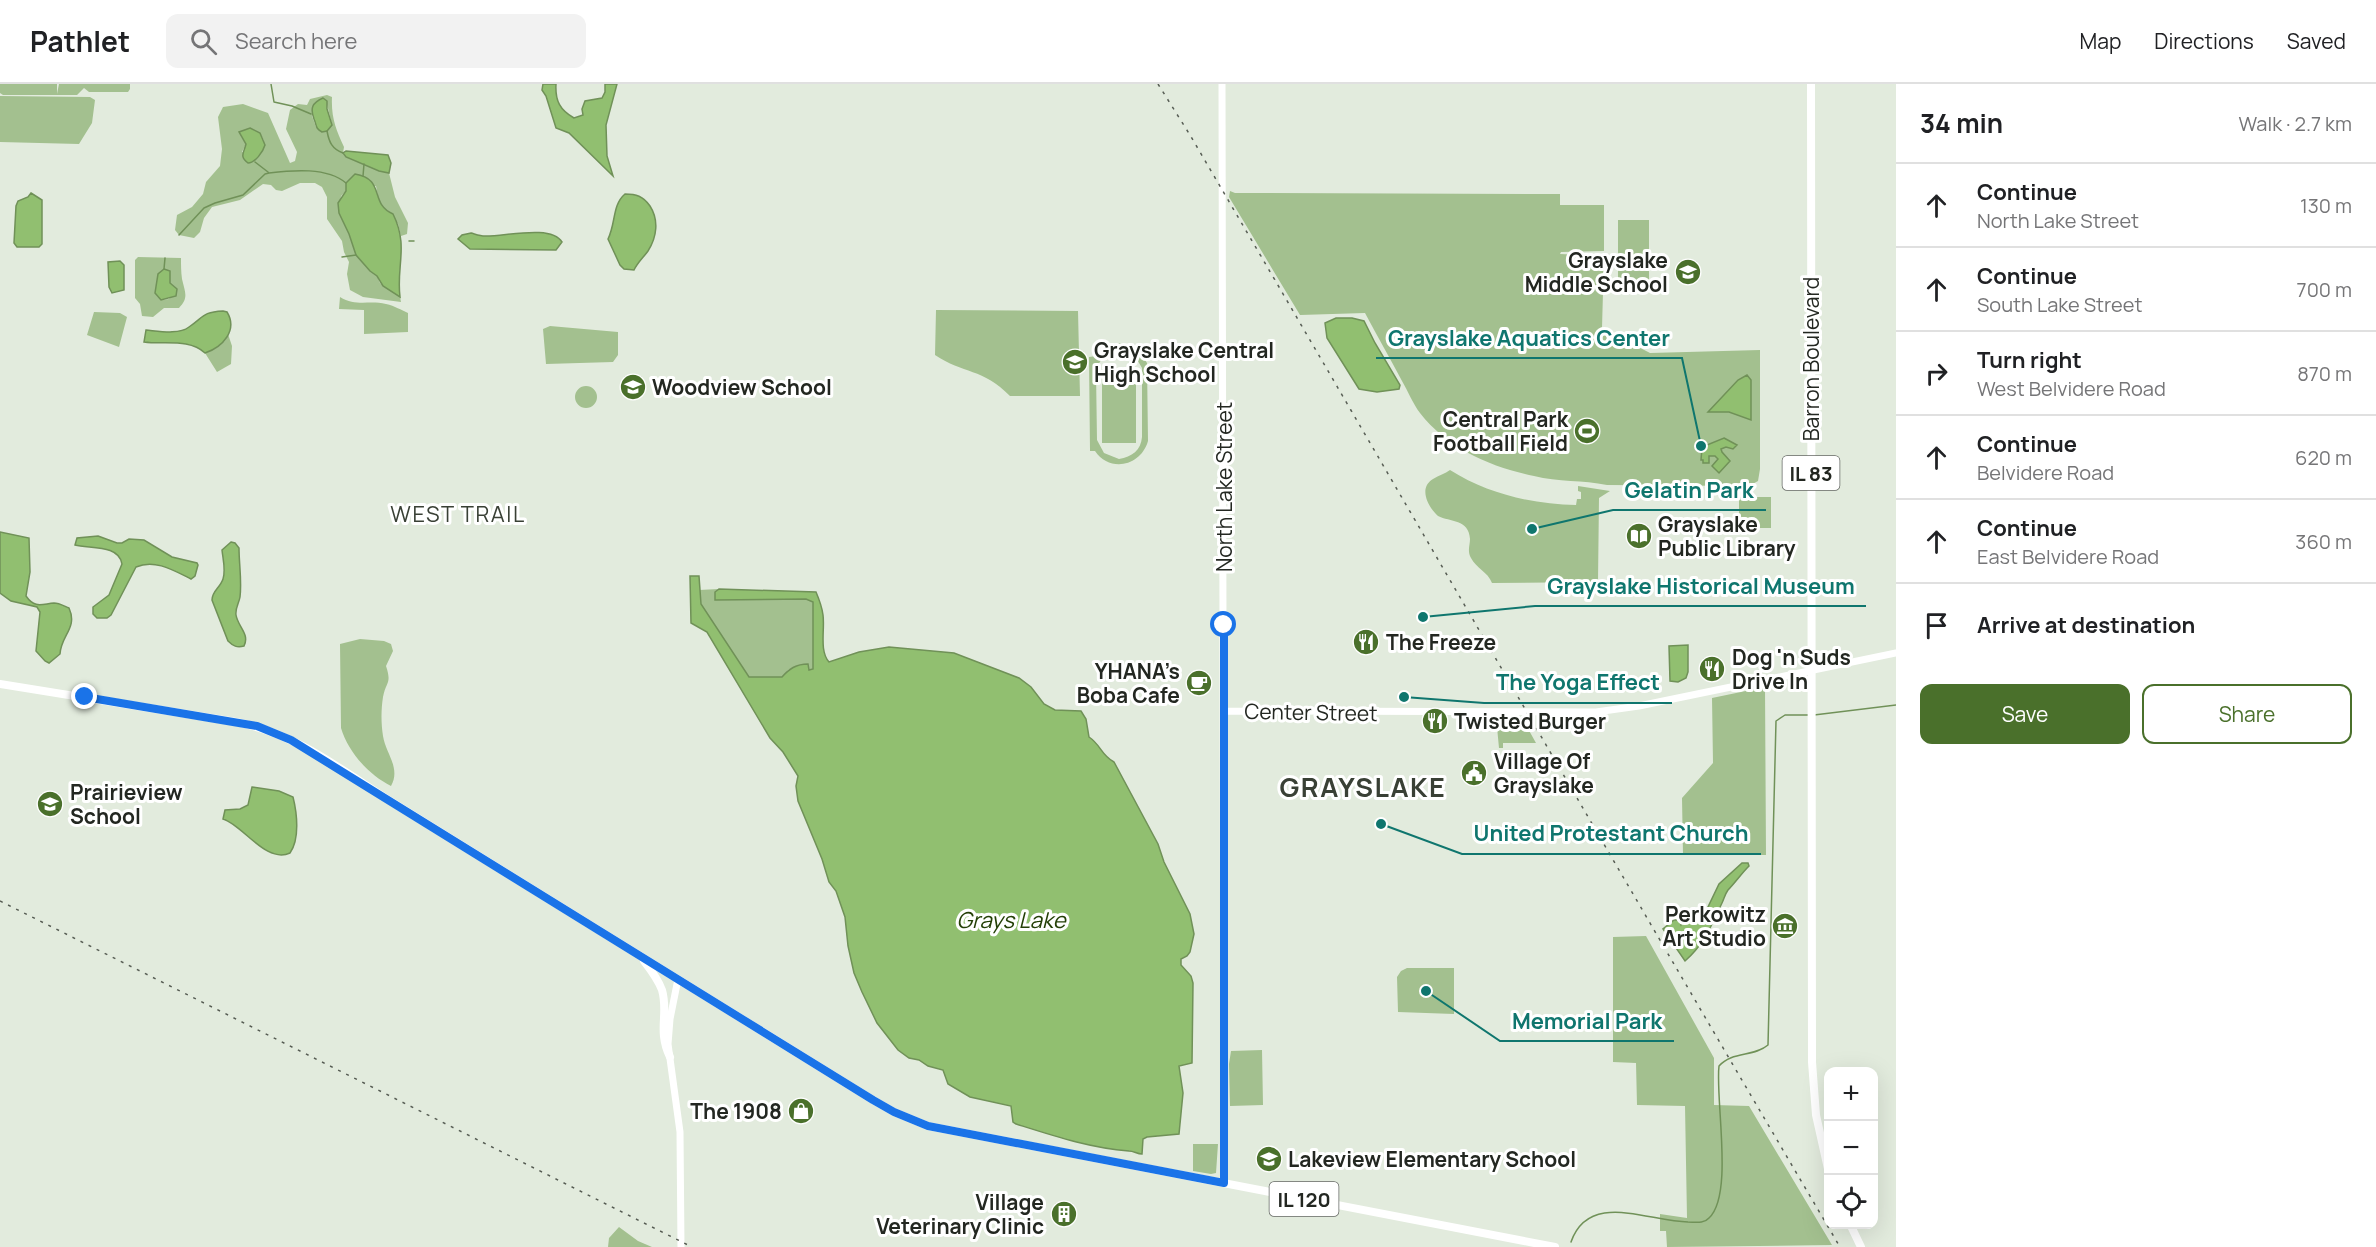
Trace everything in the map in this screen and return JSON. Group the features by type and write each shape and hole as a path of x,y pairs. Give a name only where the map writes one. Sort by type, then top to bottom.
{"main road":[{"name":"Barron Boulevard","path":"1811,84 1812,670"},
{"name":"IL 83","path":"1812,670 1812,1062 1816,1115 1824,1151"},
{"name":"IL 120","path":"0,684 257,726 273,731 322,757 873,1100 928,1126 1555,1247"},
{"path":"640,956 656,976 662,989 664,998 663,1036 670,1057"},
{"path":"1852,1229 1861,1247"}],"street":[{"name":"North Lake Street","path":"1222,84 1224,1183"},
{"name":"Center Street","path":"1224,711 1596,712 1639,706 1896,653"},
{"path":"678,979 670,1019 670,1057 680,1132 681,1246"}],"shaded area":[{"path":"0,84 57,84 57,94 59,84 130,84 130,89 128,92 89,92 84,88 77,95 3,95 0,93"},
{"path":"327,95 332,97 332,111 346,157 389,173 395,197 408,223 407,234 401,236 398,224 379,202 376,186 346,191 341,196 339,213 356,255 377,276 380,283 400,297 401,302 363,297 350,290 347,274 349,262 342,241 327,219 327,197 322,187 315,183 300,183 282,191 276,190 271,185 263,184 240,200 212,207 204,218 200,232 194,238 179,235 175,230 177,215 192,207 203,194 206,182 220,166 222,149 218,117 223,107 243,104 268,113 290,163 295,161 297,152 286,129 290,110 298,104 307,105 310,99","holes":["319,100 326,100 332,125 316,127 312,116","260,133 264,141 257,157 242,152 246,144 241,136"]},
{"path":"0,96 90,97 95,100 92,123 79,144 0,142"},
{"path":"1230,191 1235,193 1560,194 1560,205 1604,205 1604,251 1561,252 1560,254 1604,256 1602,328 1650,353 1760,350 1760,469 1758,481 1749,486 1607,485 1534,476 1486,462 1471,455 1444,437 1420,413 1365,313 1300,315 1229,197"},
{"path":"1618,220 1649,220 1649,283 1618,283"},
{"path":"138,257 181,258 185,295 179,308 164,308 153,317 142,316 140,304 135,298 135,260","holes":["170,271 170,283 175,287 169,299 161,300 155,293"]},
{"path":"340,297 357,303 386,304 408,313 408,332 364,334 364,310 339,309"},
{"path":"936,310 1078,311 1080,396 1010,396 991,380 945,361 935,355"},
{"path":"94,312 120,313 127,317 119,347 87,335"},
{"path":"550,326 618,332 618,355 613,362 546,364 543,329"},
{"path":"228,334 232,346 231,364 217,372 205,353 222,344"},
{"path":"1121,343 1138,349 1147,363 1148,441 1139,456 1124,464 1109,462 1095,451 1090,451 1089,357","holes":["1125,350 1135,356 1142,368 1142,437 1140,446 1135,452 1119,459 1104,453 1097,440 1096,372 1100,362 1110,353"]},
{"path":"1102,369 1136,369 1136,443 1102,443"},
{"path":"586,386 596,393 597,397 590,407 586,408 576,401 575,397 582,387"},
{"path":"1450,470 1495,491 1527,500 1576,505 1577,499 1581,499 1578,486 1610,491 1599,498 1598,582 1492,583 1471,558 1469,533 1466,528 1458,522 1438,516 1426,498 1428,483"},
{"path":"1739,497 1771,497 1771,528 1739,528"},
{"path":"719,589 717,590 806,599 813,602 813,669 810,671 798,665 788,670 782,677 749,677 701,604 699,590"},
{"path":"360,639 384,641 391,644 393,651 386,666 388,680 383,697 382,716 383,736 394,767 394,779 391,786 375,776 360,762 341,728 340,644"},
{"path":"1765,687 1766,855 1683,855 1682,798 1713,763 1712,698"},
{"path":"1505,718 1522,718 1536,743 1503,743 1503,748 1499,748 1497,727 1499,727 1498,724 1505,726"},
{"path":"1646,936 1714,1058 1714,1105 1749,1106 1832,1245 1667,1247 1666,1231 1660,1231 1660,1214 1687,1218 1685,1106 1637,1105 1636,1063 1613,1062 1613,937"},
{"path":"1407,968 1454,968 1454,1014 1398,1012 1397,977"},
{"path":"1262,1050 1263,1105 1230,1106 1231,1051"},
{"path":"1193,1144 1218,1144 1216,1173 1193,1171"},
{"path":"619,1227 638,1241 652,1247 608,1247 609,1238"}],"water":[{"path":"543,84 556,84 559,104 574,118 583,115 582,109 585,101 602,98 605,84 617,84 606,125 607,156 613,176 569,133 556,128 542,90"},
{"path":"323,98 327,101 332,125 327,131 322,132 316,127 312,109 316,102"},
{"path":"250,128 260,133 265,145 258,157 248,163 243,156 246,144 239,132"},
{"path":"346,151 388,155 391,163 389,173 346,157 343,153"},
{"path":"355,174 371,181 381,204 393,214 398,225 401,246 400,297 383,286 377,276 356,255 339,213 338,203 346,191 346,183"},
{"path":"31,193 42,200 42,244 39,247 17,247 14,243 16,206 18,201 28,197"},
{"path":"625,194 636,195 645,200 653,211 656,223 651,246 634,270 624,269 620,265 608,239 618,203"},
{"path":"538,232 556,237 562,242 556,250 470,249 458,239 462,235 471,233 493,236"},
{"path":"120,261 124,265 124,290 112,293 109,287 108,262"},
{"path":"164,269 170,271 170,283 177,289 176,296 161,300 155,293 158,274"},
{"path":"227,312 230,319 230,331 218,347 205,353 192,345 144,342 146,330 180,331 207,314"},
{"path":"1336,318 1364,321 1400,385 1399,389 1377,392 1359,389 1327,338 1325,323"},
{"path":"1747,375 1751,380 1751,420 1729,412 1708,412 1738,380"},
{"path":"1724,438 1737,445 1733,449 1726,447 1721,449 1730,461 1719,473 1712,466 1718,459 1715,456 1709,456 1709,463 1703,463 1701,460 1702,447"},
{"path":"0,532 29,538 30,572 26,596 29,600 36,604 56,603 69,608 72,621 60,654 49,663 36,651 40,612 37,607 11,601 0,593"},
{"path":"98,536 117,543 129,539 144,540 172,557 197,563 195,576 191,579 157,565 136,567 111,615 107,618 97,618 93,614 93,607 109,595 122,564 120,558 110,550 75,545 77,538"},
{"path":"231,542 239,548 241,591 236,612 246,638 242,647 235,646 228,641 212,600 224,576 222,550"},
{"name":"Grays Lake","path":"690,576 699,576 701,604 749,677 782,677 793,667 804,664 808,664 809,670 813,669 813,602 806,599 715,600 715,592 719,589 816,592 823,615 824,652 829,662 859,652 889,647 954,653 1019,678 1031,687 1044,704 1055,710 1081,711 1086,719 1089,737 1114,762 1158,844 1164,862 1190,914 1194,934 1190,952 1181,959 1181,965 1191,976 1193,983 1192,1063 1179,1066 1183,1093 1179,1134 1143,1139 1142,1154 1086,1144 1044,1133 1013,1122 1011,1106 970,1097 948,1084 943,1070 909,1058 898,1050 877,1023 854,973 845,917 798,801 796,786 798,776 783,752 770,738 707,632 691,623"},
{"path":"1688,645 1686,678 1678,682 1670,681 1669,646"},
{"path":"252,787 279,791 293,797 296,833 290,853 281,855 264,849 223,819 225,810 240,809 248,805"},
{"path":"1742,863 1748,863 1749,866 1728,890 1707,934 1685,961 1663,929 1674,920 1679,920 1681,925 1684,919 1699,908 1706,911 1719,884"}],"waterway":[{"path":"271,84 274,102 311,114"},
{"path":"327,131 332,145 343,153"},
{"path":"255,162 268,172"},
{"path":"363,176 364,164"},
{"path":"179,235 204,208 243,195 265,174 288,171 320,172 346,183"},
{"path":"409,241 414,241"},
{"path":"342,257 356,255"},
{"path":"164,269 165,258"},
{"path":"1814,715 1896,705"},
{"path":"1571,1242 1580,1226 1591,1217 1605,1213 1621,1212 1699,1222 1709,1218 1716,1206 1721,1189 1722,1168 1719,1066 1730,1058 1762,1049 1768,1045 1776,721 1785,715 1809,715"}],"railway":[{"path":"1158,84 1190,135 1840,1247"},
{"path":"0,901 692,1247"}],"place":[{"name":"Grayslake Middle School","path":"1688,272"},
{"name":"Grayslake Central High School","path":"1075,362"},
{"name":"Woodview School","path":"633,387"},
{"name":"Central Park Football Field","path":"1587,431"},
{"name":"Grayslake Aquatics Center","path":"1701,446"},
{"name":"Gelatin Park","path":"1532,529"},
{"name":"Grayslake Public Library","path":"1639,536"},
{"name":"Grayslake Historical Museum","path":"1423,617"},
{"name":"The Freeze","path":"1366,642"},
{"name":"Dog 'n Suds Drive In","path":"1712,669"},
{"name":"YHANA’s Boba Cafe","path":"1199,683"},
{"name":"The Yoga Effect","path":"1404,697"},
{"name":"Twisted Burger","path":"1435,721"},
{"name":"Village Of Grayslake","path":"1474,773"},
{"name":"Prairieview School","path":"50,804"},
{"name":"United Protestant Church","path":"1381,824"},
{"name":"Perkowitz Art Studio","path":"1785,926"},
{"name":"Memorial Park","path":"1426,991"},
{"name":"The 1908","path":"801,1111"},
{"name":"Lakeview Elementary School","path":"1269,1159"},
{"name":"Village Veterinary Clinic","path":"1064,1214"}],"district":[{"name":"WEST TRAIL","path":"458,514"},
{"name":"GRAYSLAKE","path":"1363,786"}],"route":[{"path":"85,697 257,726 291,740 322,757 873,1100 909,1119 928,1126 1224,1183 1224,625"}]}
